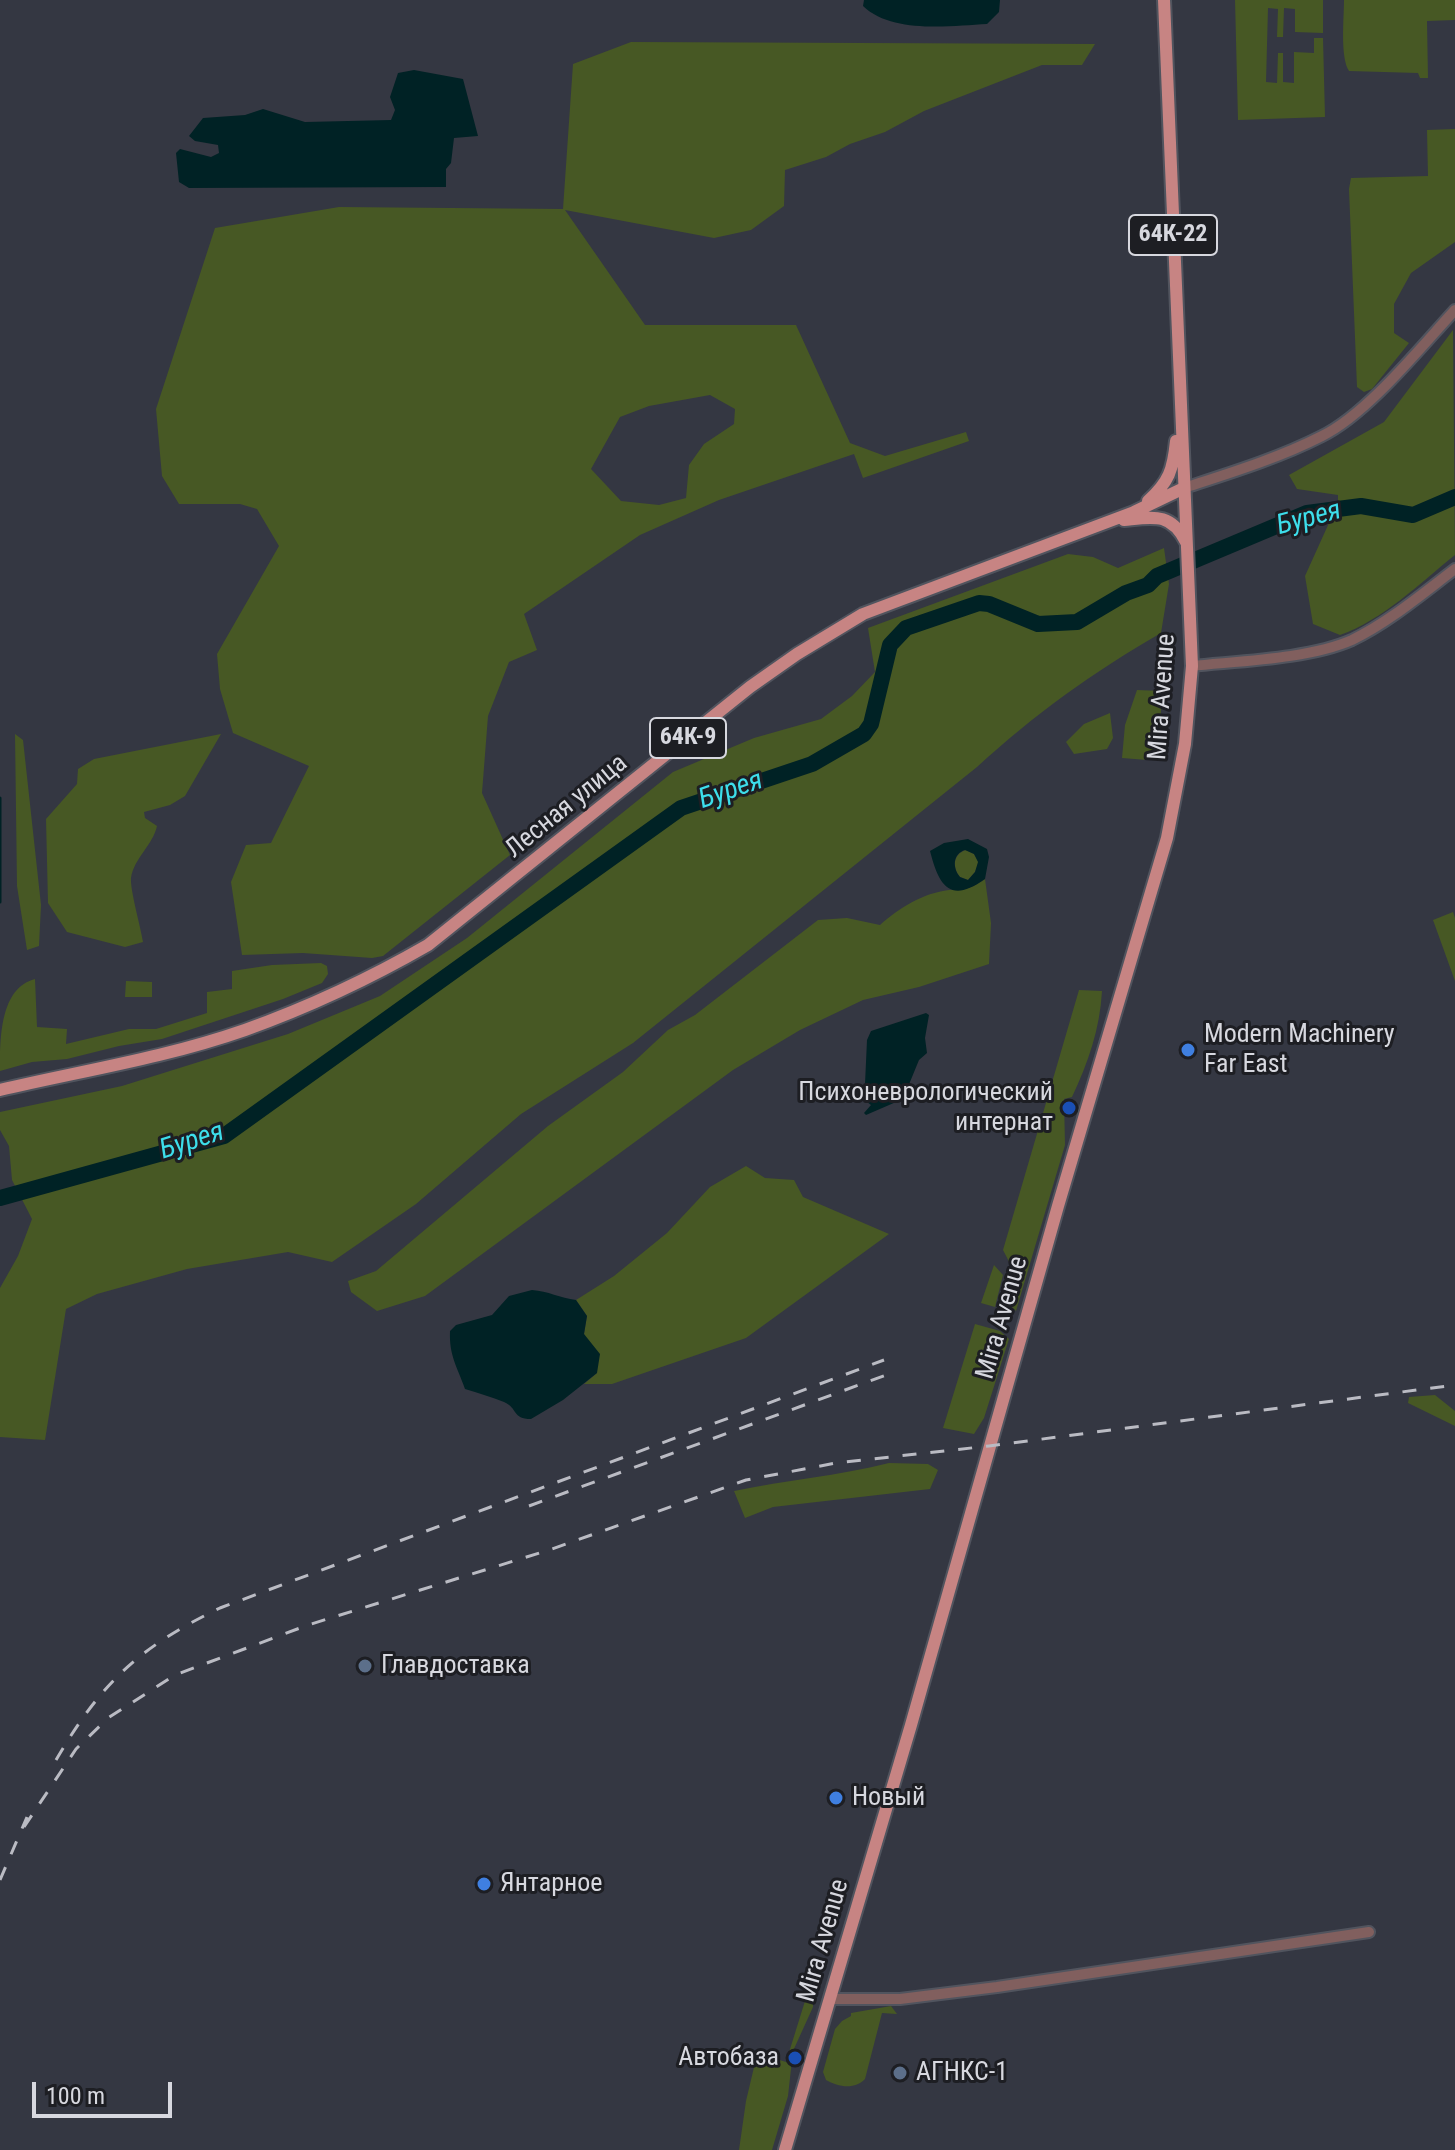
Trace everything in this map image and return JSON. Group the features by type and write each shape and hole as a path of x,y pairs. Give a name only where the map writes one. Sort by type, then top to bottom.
{"main road":[{"name":"64К-22","path":"1164,0 1184,488"},
{"path":"1138,510 1164,487 1171,473 1180,402"},
{"name":"Лесная улица","path":"0,1090 162,1054 243,1031 322,1000 381,972 441,935 750,687 863,614 1138,510 1184,488"},
{"name":"Mira Avenue","path":"785,2150 1167,838 1185,744 1192,666 1184,488"},
{"path":"1109,521 1151,517 1169,520 1180,529 1188,548"}],"street":[{"path":"1184,488 1323,436 1385,385 1455,310"},
{"path":"1192,666 1312,651 1348,641 1370,631 1455,569"},
{"path":"831,1999 900,1999 997,1987 1369,1932"}],"green space":[{"path":"1235,0 1323,0 1323,33 1295,32 1295,9 1284,8 1283,37 1277,37 1278,9 1268,8 1266,82 1277,83 1278,53 1283,53 1283,82 1294,83 1294,52 1314,53 1314,38 1323,38 1325,117 1238,120"},
{"path":"1344,0 1455,0 1455,20 1427,21 1428,78 1420,78 1418,73 1349,71 1343,47"},
{"path":"631,42 1095,44 1082,65 1042,65 924,111 885,132 850,144 826,157 785,170 784,206 751,230 714,238 565,210 645,325 796,325 850,443 885,456 966,432 969,441 863,478 854,454 719,500 640,535 524,614 537,650 509,662 488,716 482,793 510,855 383,956 372,958 303,953 242,955 231,882 246,845 271,843 309,766 233,733 220,689 217,654 279,546 257,509 240,504 179,504 162,476 156,409 215,228 339,207 563,209 573,64","holes":["710,395 735,409 734,424 704,444 689,465 686,498 659,505 621,501 591,469 620,417 649,406"]},
{"path":"1455,129 1455,242 1411,273 1394,304 1394,333 1409,343 1372,389 1364,392 1357,387 1351,178 1428,176 1427,130"},
{"path":"1453,330 1455,555 1400,600 1356,628 1340,635 1313,624 1305,576 1338,503 1338,495 1297,489 1289,475 1384,422"},
{"path":"1164,548 1169,584 1161,633 1111,663 1043,711 633,1043 521,1114 416,1204 332,1262 288,1252 187,1269 97,1294 66,1309 45,1440 0,1437 0,1288 18,1256 32,1219 12,1180 9,1146 0,1130 0,1112 122,1086 288,1034 380,996 467,938 673,772 754,738 821,719 852,696 875,672 868,628 1068,554 1093,557 1118,568"},
{"path":"1137,690 1162,691 1159,749 1147,760 1122,758 1125,725"},
{"path":"1110,713 1113,738 1107,749 1074,754 1066,742 1084,724"},
{"path":"15,734 23,740 41,905 39,946 27,950 17,886"},
{"path":"221,734 185,796 170,805 144,812 145,818 157,826 131,878 143,942 125,947 67,932 48,903 46,819 77,784 78,769 94,759"},
{"path":"966,850 974,854 979,862 968,880 960,877 955,865 958,854"},
{"path":"985,879 991,923 989,964 919,987 863,1000 800,1030 733,1070 425,1296 377,1311 351,1292 348,1281 376,1271 548,1126 623,1072 668,1030 695,1015 818,920 847,918 880,925 921,898 967,888"},
{"path":"1453,912 1455,918 1455,981 1433,920"},
{"path":"321,963 327,966 328,974 322,983 283,999 162,1039 67,1059 32,1062 0,1071 4,1016 15,993 23,984 35,979 37,1027 67,1029 66,1044 129,1029 156,1029 207,1013 207,992 232,989 232,971"},
{"path":"126,981 152,982 152,997 125,997"},
{"path":"1079,990 1102,991 1099,1019 1078,1084 1072,1097 1064,1099 1065,1145 1016,1311 1012,1307 1017,1277 1003,1250"},
{"path":"746,1166 765,1178 794,1180 803,1197 889,1234 746,1338 612,1384 584,1384 597,1373 584,1334 587,1316 576,1300 614,1276 667,1233 710,1187"},
{"path":"994,1265 1003,1275 995,1307 981,1303"},
{"path":"975,1324 1000,1331 1009,1339 984,1418 974,1434 943,1428"},
{"path":"1435,1395 1455,1411 1455,1426 1408,1403 1409,1397"},
{"path":"889,1463 928,1464 938,1470 930,1489 773,1507 745,1518 734,1491 851,1471"},
{"path":"810,1985 813,1988 813,2007 793,2051 788,2096 772,2150 739,2150 755,2063 766,2062 770,2057 786,2062"},
{"path":"891,2006 897,2014 882,2013 865,2079 856,2085 846,2086 826,2080 823,2072 835,2029 842,2021 851,2013"}],"shaded area":[{"path":"864,0 1000,0 999,12 987,24 939,27 889,21 863,6"},
{"path":"414,70 463,79 478,136 454,138 451,163 446,169 446,187 189,188 179,182 176,153 180,149 211,157 219,153 218,145 195,141 189,136 203,118 245,115 263,109 305,122 391,120 395,110 390,97 398,73"},
{"path":"968,839 987,849 989,857 985,879 963,890 948,888 937,874 930,851 944,843","holes":["965,850 974,854 978,862 975,872 968,880 960,877 956,858"]},
{"path":"926,1013 929,1015 925,1038 927,1053 919,1060 903,1099 866,1115 864,1113 871,1105 863,1099 862,1087 865,1084 867,1040 871,1031"},
{"path":"532,1290 576,1300 587,1316 584,1334 600,1354 597,1373 563,1400 531,1419 521,1417 504,1402 465,1389 452,1354 450,1331 456,1325 492,1315 509,1296"}],"waterway":[{"name":"Бурея","path":"0,1198 224,1136 681,808 812,764 864,734 871,724 890,645 906,628 979,603 989,604 1038,624 1077,622 1126,593 1148,585 1157,576 1307,513 1361,506 1413,515 1455,497"},
{"path":"0,798 0,902"}],"railway":[{"path":"56,1760 89,1709 124,1670 167,1637 220,1608 884,1360"},
{"path":"529,1506 886,1375"},
{"path":"24,1827 76,1749 108,1718 175,1675 308,1625 549,1550 746,1480 836,1463 1455,1385"},
{"path":"0,1880 27,1817"}],"place":[{"name":"Modern Machinery Far East","path":"1188,1050"},
{"name":"Психоневрологический интернат","path":"1069,1108"},
{"name":"Главдоставка","path":"365,1666"},
{"name":"Новый","path":"836,1798"},
{"name":"Янтарное","path":"484,1884"},
{"name":"Автобаза","path":"795,2058"},
{"name":"АГНКС-1","path":"900,2073"}]}
